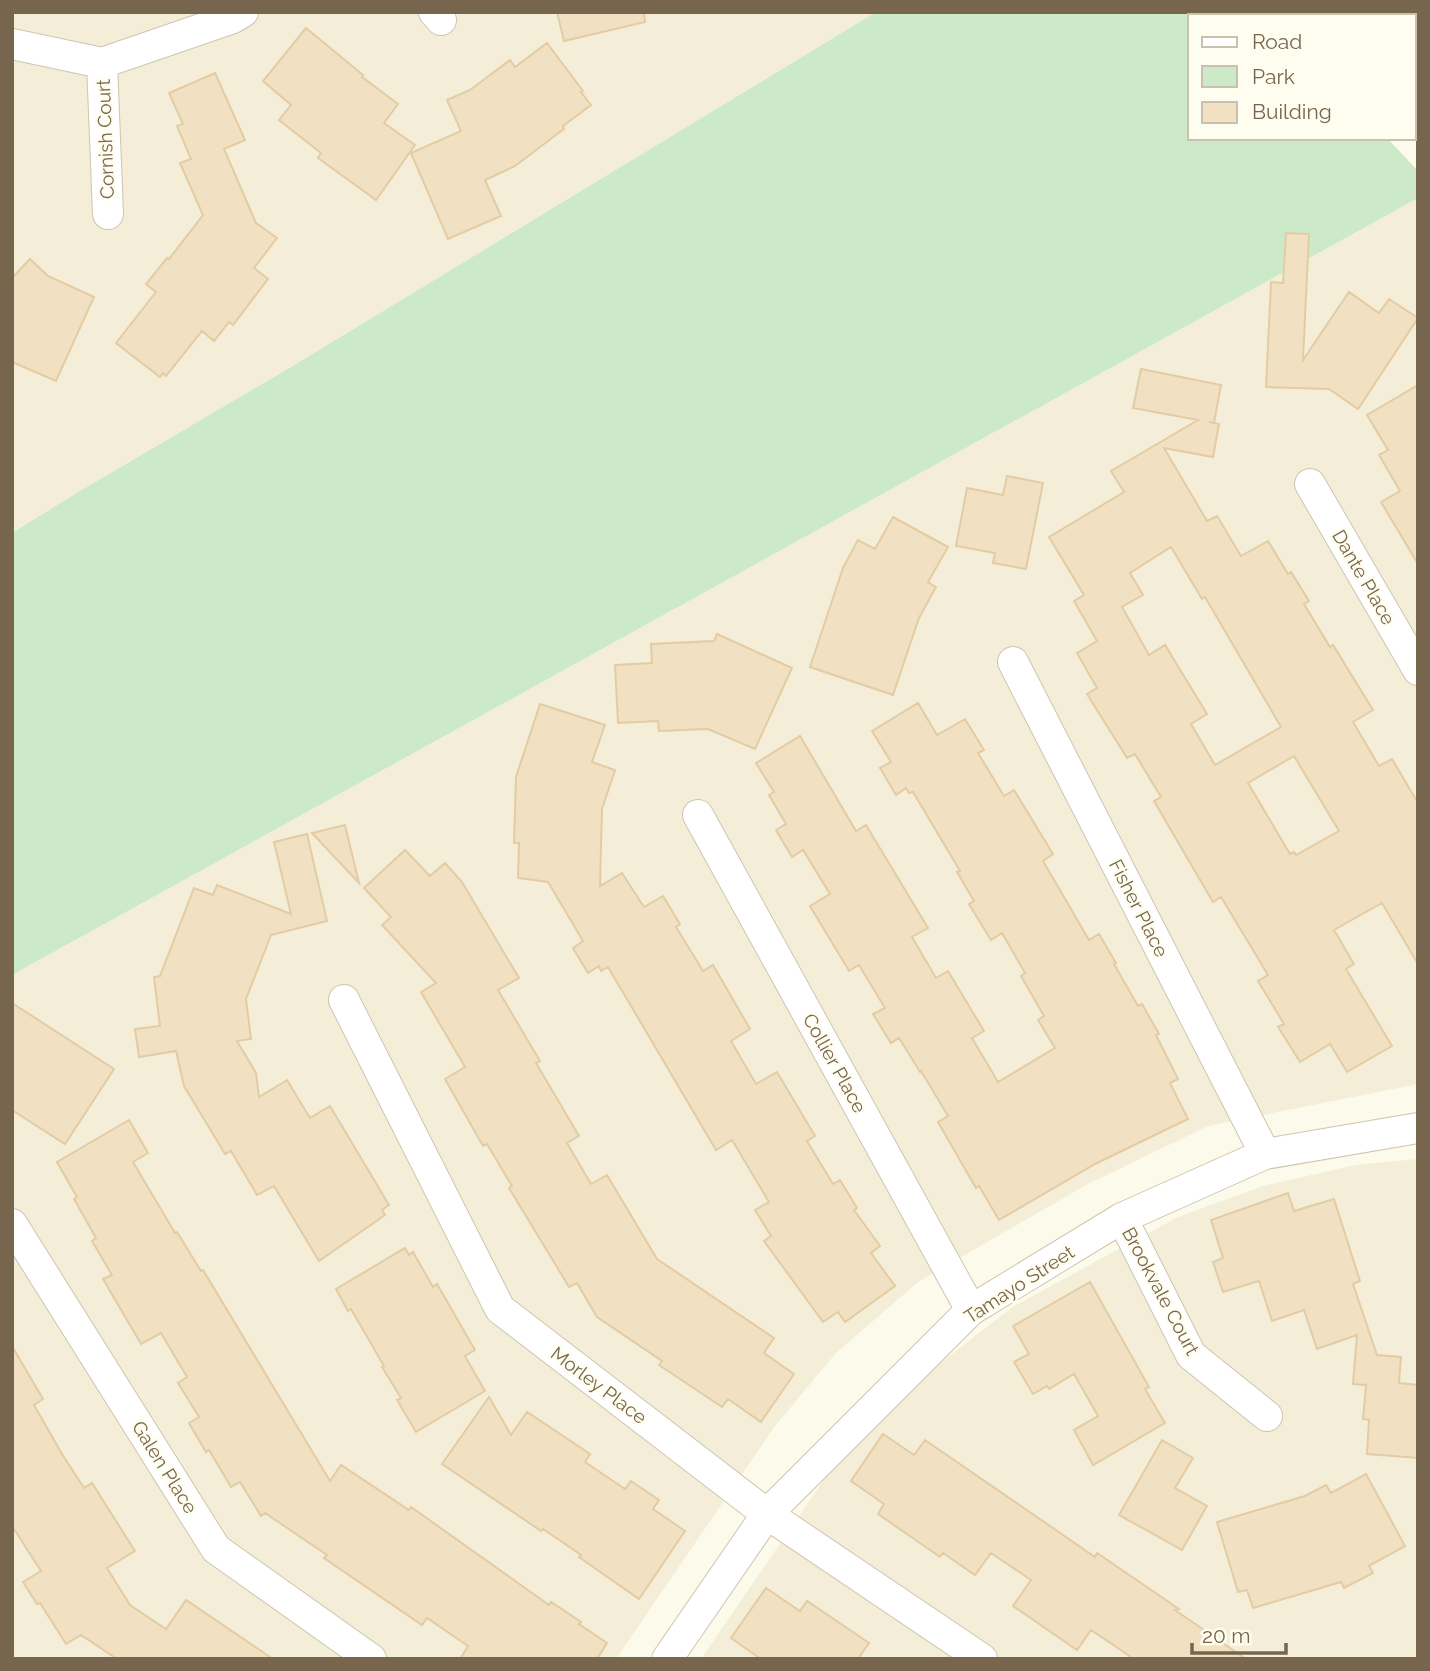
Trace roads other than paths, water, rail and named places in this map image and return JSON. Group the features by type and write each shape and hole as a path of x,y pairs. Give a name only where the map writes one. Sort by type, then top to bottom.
{"street":[{"path":"12,44 102,63 233,18 243,12"},
{"name":"Cornish Court","path":"102,63 108,214"},
{"name":"Dante Place","path":"1310,484 1418,670"},
{"name":"Fisher Place","path":"1013,662 1265,1154"},
{"name":"Collier Place","path":"698,816 971,1310"},
{"name":"Morley Place","path":"344,1000 500,1309 767,1514 982,1659"},
{"name":"Tamayo Street","path":"667,1659 767,1514 971,1310 1122,1218 1265,1154 1418,1128"},
{"name":"Brookvale Court","path":"1122,1218 1191,1355 1267,1416"},
{"name":"Galen Place","path":"12,1224 216,1549 371,1659"}]}
